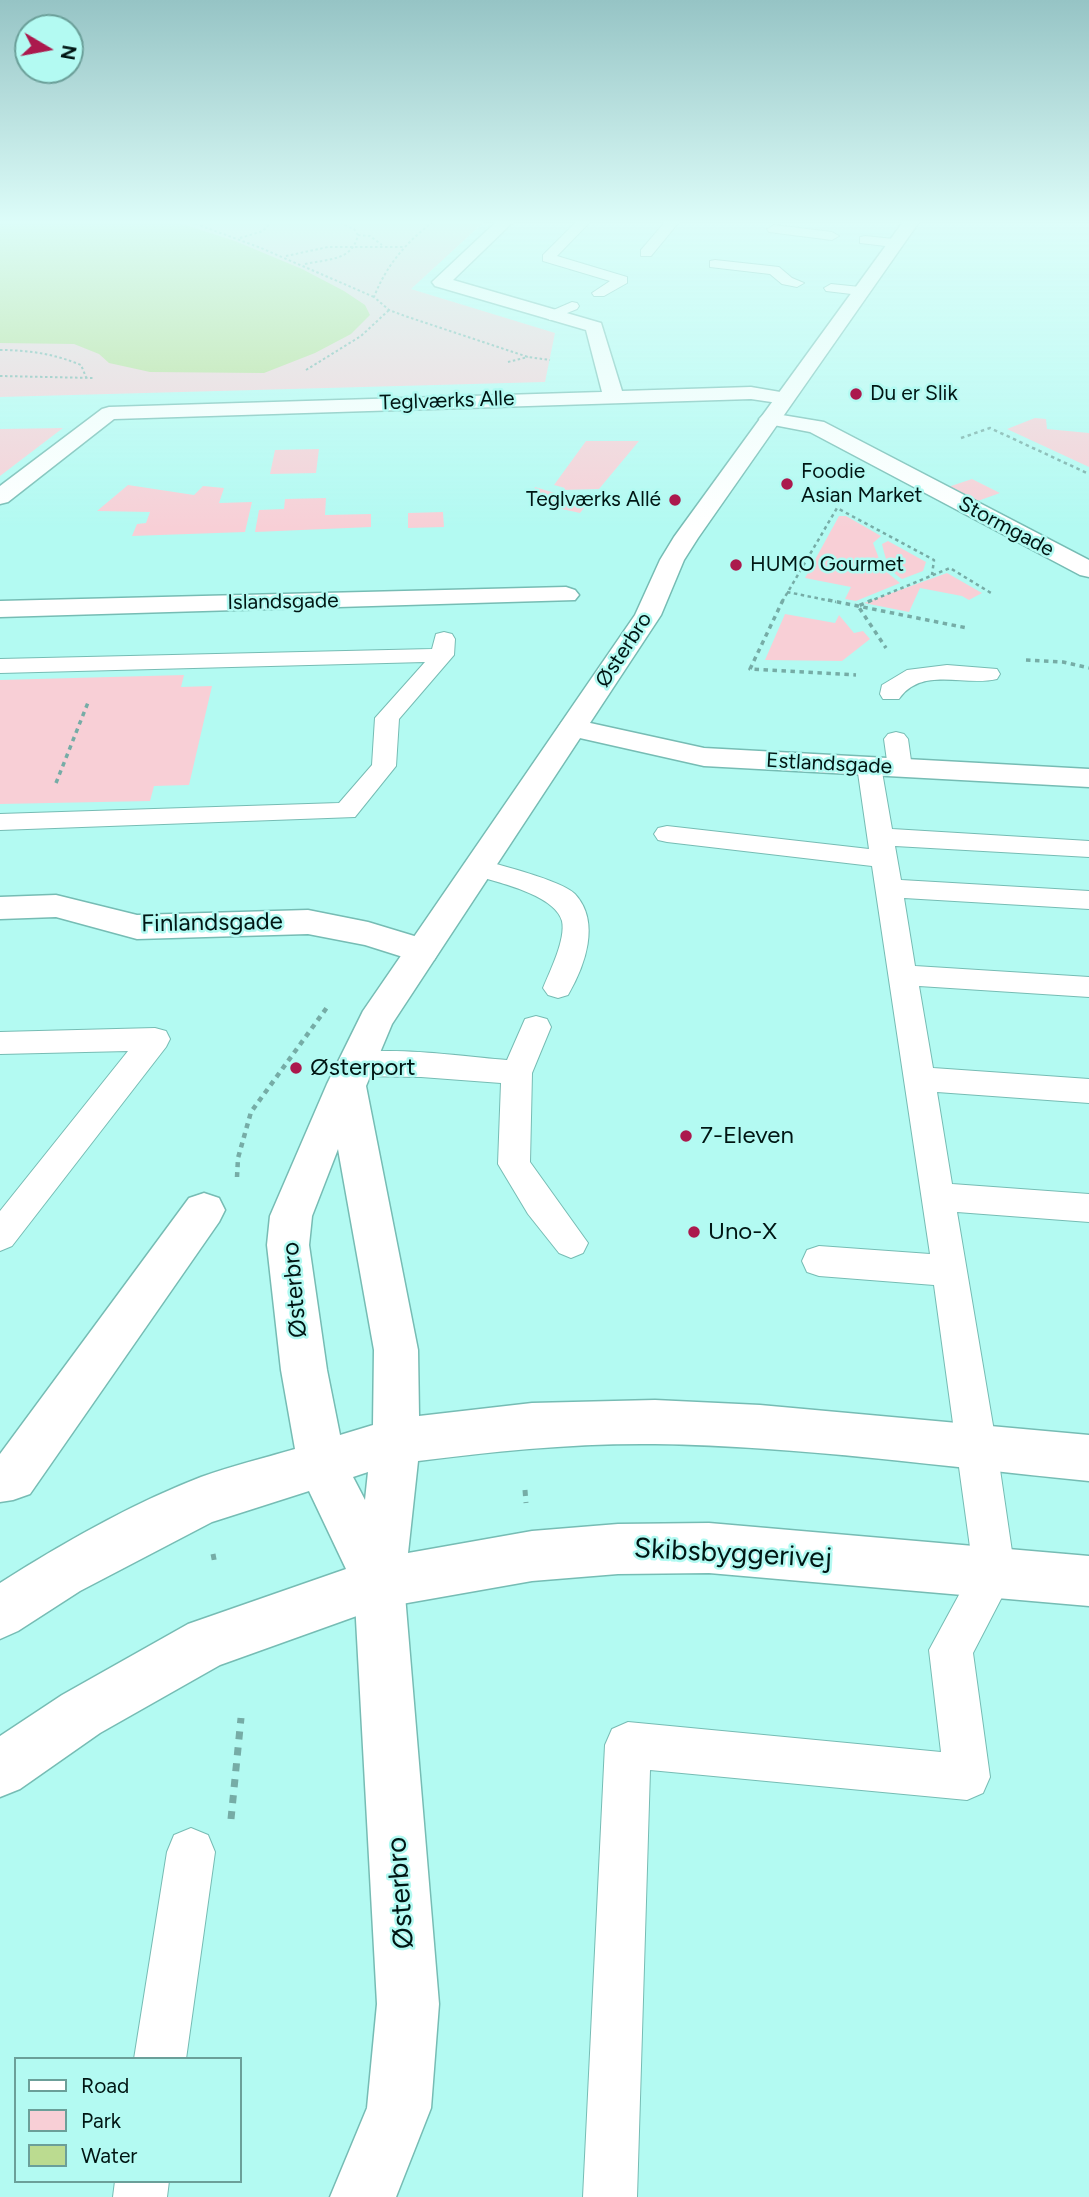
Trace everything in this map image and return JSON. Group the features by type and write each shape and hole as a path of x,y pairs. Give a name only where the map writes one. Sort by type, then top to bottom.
{"street":[{"path":"588,325 594,327 613,396"},
{"name":"Østerbro","path":"379,1583 321,1463 304,1370 288,1245 291,1216 376,1020 648,615 668,568 686,537 836,325"},
{"name":"Teglværks Alle","path":"0,498 109,413 613,396 751,393 785,398"},
{"name":"Stormgade","path":"770,419 816,427 1089,570"},
{"name":"Islandsgade","path":"0,609 445,604 566,595"},
{"name":"Estlandsgade","path":"572,728 704,757 888,758 1089,778"},
{"name":"Finlandsgade","path":"0,908 56,906 137,927 308,922 368,934 422,951"},
{"name":"Østerbro","path":"351,1074 396,1350 396,1441 379,1583 408,2004 399,2108 363,2197"},
{"path":"0,1478 13,1477 220,1196"},
{"path":"0,1613 73,1567 204,1500 396,1441 533,1425 655,1422 760,1427 1089,1458"},
{"name":"Skibsbyggerivej","path":"379,1583 533,1556 618,1549 709,1548 1089,1581"},
{"path":"0,1769 81,1714 208,1643 379,1583"}],"lane":[{"path":"0,666 103,664 443,647 387,718 384,766 346,811 0,822"},
{"path":"891,692 915,675 947,672 989,674"},
{"path":"610,2197 628,1745 967,1777 951,1650 994,1572 978,1449 884,862 888,758"},
{"path":"667,834 884,862 1089,900"},
{"path":"884,862 1089,849"},
{"path":"478,869 523,881 564,899 576,922 572,951 558,988"},
{"path":"902,975 1089,987"},
{"path":"536,1027 517,1073 514,1164 540,1204 571,1243"},
{"path":"0,1043 155,1039 0,1236"},
{"path":"351,1074 421,1065 517,1073"},
{"path":"919,1079 1089,1091"},
{"path":"937,1197 1089,1208"},
{"path":"819,1261 950,1271"},
{"path":"160,2057 191,1852"}],"path":[{"path":"305,370 362,336 374,325"},
{"path":"0,350 37,351 62,356 81,365 86,377 85,383"},
{"path":"961,438 990,428 1089,474"},
{"path":"891,692 871,676 750,669 787,592 836,508 843,509 934,560 932,575"},
{"path":"858,606 950,568 991,593"},
{"path":"787,592 967,628"},
{"path":"858,606 892,657 871,676"},
{"path":"42,821 103,664"},
{"path":"220,1196 238,1158 251,1112 330,1003"},
{"path":"191,1852 229,1839 241,1718"}],"green space":[{"path":"0,325 527,325 555,333 545,382 0,397"},
{"path":"1035,418 1046,419 1047,429 1089,433 1089,467 1007,429"},
{"path":"63,428 0,476 0,429"},
{"path":"586,441 639,441 599,489 562,490 565,488 554,485"},
{"path":"319,449 316,473 270,474 275,450"},
{"path":"972,479 1000,493 975,502 948,487"},
{"path":"128,485 194,495 203,486 224,488 219,503 252,502 245,532 132,536 137,524 146,523 150,512 97,511"},
{"path":"535,487 588,503 580,513 530,502"},
{"path":"326,498 325,515 371,514 371,527 255,532 259,510 284,509 285,499"},
{"path":"443,512 444,527 408,528 408,513"},
{"path":"839,516 846,516 881,536 873,543 883,569 900,583 856,601 845,599 851,587 805,578"},
{"path":"888,541 926,562 923,571 902,579 897,576 888,564 883,550 882,544"},
{"path":"947,573 982,593 969,600 962,596 920,588 909,612 864,603"},
{"path":"785,614 835,623 839,615 854,633 863,631 870,639 842,661 765,660"},
{"path":"184,675 181,687 212,686 189,785 154,786 150,801 0,804 0,680"}],"water":[{"path":"0,325 360,325 351,334 315,353 264,373 150,372 109,363 99,354 74,344 0,343"}],"place":[{"name":"Du er Slik","path":"856,394"},
{"name":"Foodie Asian Market","path":"787,484"},
{"name":"Teglværks Allé","path":"675,500"},
{"name":"HUMO Gourmet","path":"736,565"},
{"name":"Østerport","path":"296,1068"},
{"name":"7-Eleven","path":"686,1136"},
{"name":"Uno-X","path":"694,1232"}]}
